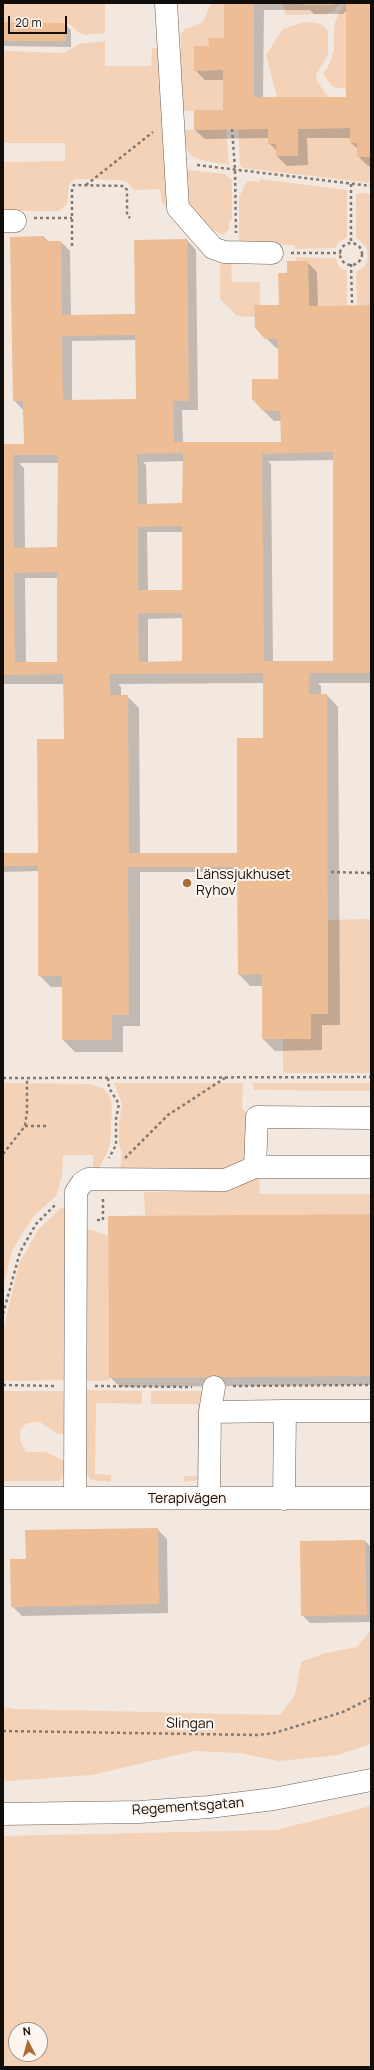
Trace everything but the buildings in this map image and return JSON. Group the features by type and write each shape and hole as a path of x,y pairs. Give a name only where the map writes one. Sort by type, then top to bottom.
{"street":[{"path":"166,3 174,162 178,208 213,248 224,252 272,253"},
{"path":"255,1167 257,1117 371,1118"},
{"path":"75,1498 76,1192 82,1183 88,1179 225,1180 255,1167 371,1167"},
{"path":"209,1498 210,1412 214,1387"},
{"path":"284,1499 285,1411"},
{"path":"210,1412 371,1411"},
{"name":"Terapivägen","path":"3,1498 371,1498"},
{"name":"Regementsgatan","path":"3,1814 140,1812 209,1807 274,1799 371,1780"}],"path":[{"path":"86,185 135,147 172,113"},
{"path":"232,129 235,169 236,253"},
{"path":"174,162 371,186"},
{"path":"351,184 351,243"},
{"path":"72,246 72,188 74,185 124,186 127,190 127,214 130,218"},
{"path":"9,221 20,218 72,218"},
{"path":"351,243 361,248 362,254 360,260 356,264 351,264 344,262 341,253 344,246 351,243"},
{"path":"272,253 341,253"},
{"path":"351,264 352,303"},
{"path":"331,872 371,873"},
{"path":"3,1078 371,1077"},
{"path":"3,1154 25,1126 28,1078"},
{"path":"120,1161 126,1157 168,1115 226,1078"},
{"path":"25,1126 47,1126"},
{"path":"3,1314 20,1252 36,1224 59,1200 76,1192"},
{"path":"3,1385 214,1387 371,1385"},
{"name":"Slingan","path":"3,1732 258,1735 274,1733 343,1712 371,1698"}],"shaded area":[{"path":"3,3 105,3 105,33 85,35 78,32 66,23 3,22"},
{"path":"211,3 224,3 224,38 209,38 209,46 194,46 195,71 223,70 223,110 185,111 182,109 180,104 181,33 187,28 196,26 204,20"},
{"path":"282,3 332,5 339,3 334,11 325,14 286,15"},
{"path":"346,4 346,89 333,87 323,74 330,63 334,49 334,26 339,12"},
{"path":"305,22 323,25 328,31 328,54 316,75 317,81 328,97 277,97 266,55 283,29"},
{"path":"105,41 105,66 151,66 152,48 161,48 169,208 162,203 160,189 134,190 127,182 119,180 76,179 69,184 67,204 59,211 3,211 3,162 65,161 65,143 3,143 3,51 64,53 79,44"},
{"path":"350,128 357,143 357,157 371,157 371,183 243,168 240,164 238,129 268,129 268,144 276,144 276,156 298,156 298,129"},
{"path":"226,129 229,165 201,160 192,156 186,149 181,130"},
{"path":"189,170 225,174 232,180 232,220 229,221 229,229 223,235 214,230 211,233 187,209 185,171"},
{"path":"260,179 347,190 347,237 338,243 335,248 295,249 294,245 242,243 239,240 239,197 246,183 250,181 260,182"},
{"path":"359,193 371,194 371,305 357,305 356,272 365,266 368,258 366,247 356,237 356,195"},
{"path":"296,257 336,258 339,267 347,271 347,305 309,306 308,261 295,261"},
{"path":"225,261 231,261 232,282 260,282 260,305 254,306 254,317 237,316 220,299 220,265"},
{"path":"371,919 371,1073 287,1073 283,1071 283,1039 311,1039 311,1014 328,1014 328,920"},
{"path":"3,1083 90,1084 104,1089 110,1097 112,1109 110,1146 98,1171 93,1170 93,1155 63,1155 62,1176 56,1196 34,1216 21,1235 12,1252 3,1288"},
{"path":"114,1083 243,1083 242,1108 250,1118 245,1158 237,1165 228,1169 120,1171 122,1153 119,1144 119,1124 122,1104"},
{"path":"253,1083 371,1083 371,1091 254,1090"},
{"path":"254,1177 259,1179 260,1194 371,1194 371,1214 145,1216 144,1192 211,1191"},
{"path":"62,1207 68,1214 66,1380 3,1381 3,1331 19,1264 38,1230"},
{"path":"83,1227 108,1236 109,1381 84,1381"},
{"path":"85,1390 142,1391 142,1404 96,1403 95,1474 111,1475 111,1482 91,1480 85,1472"},
{"path":"3,1391 67,1391 68,1435 56,1433 40,1422 27,1423 21,1429 20,1440 26,1452 46,1452 69,1463 67,1471 59,1481 3,1481"},
{"path":"151,1391 203,1391 202,1475 198,1480 184,1482 184,1476 197,1476 198,1404 151,1404"},
{"path":"371,1630 371,1744 338,1755 279,1761 239,1753 194,1751 92,1775 8,1781 3,1780 3,1707 16,1709 280,1715 295,1695 301,1662 325,1653 357,1647"},
{"path":"371,1806 371,2067 3,2067 3,1836 276,1830"}],"place":[{"name":"Länssjukhuset Ryhov","path":"187,883"}]}
